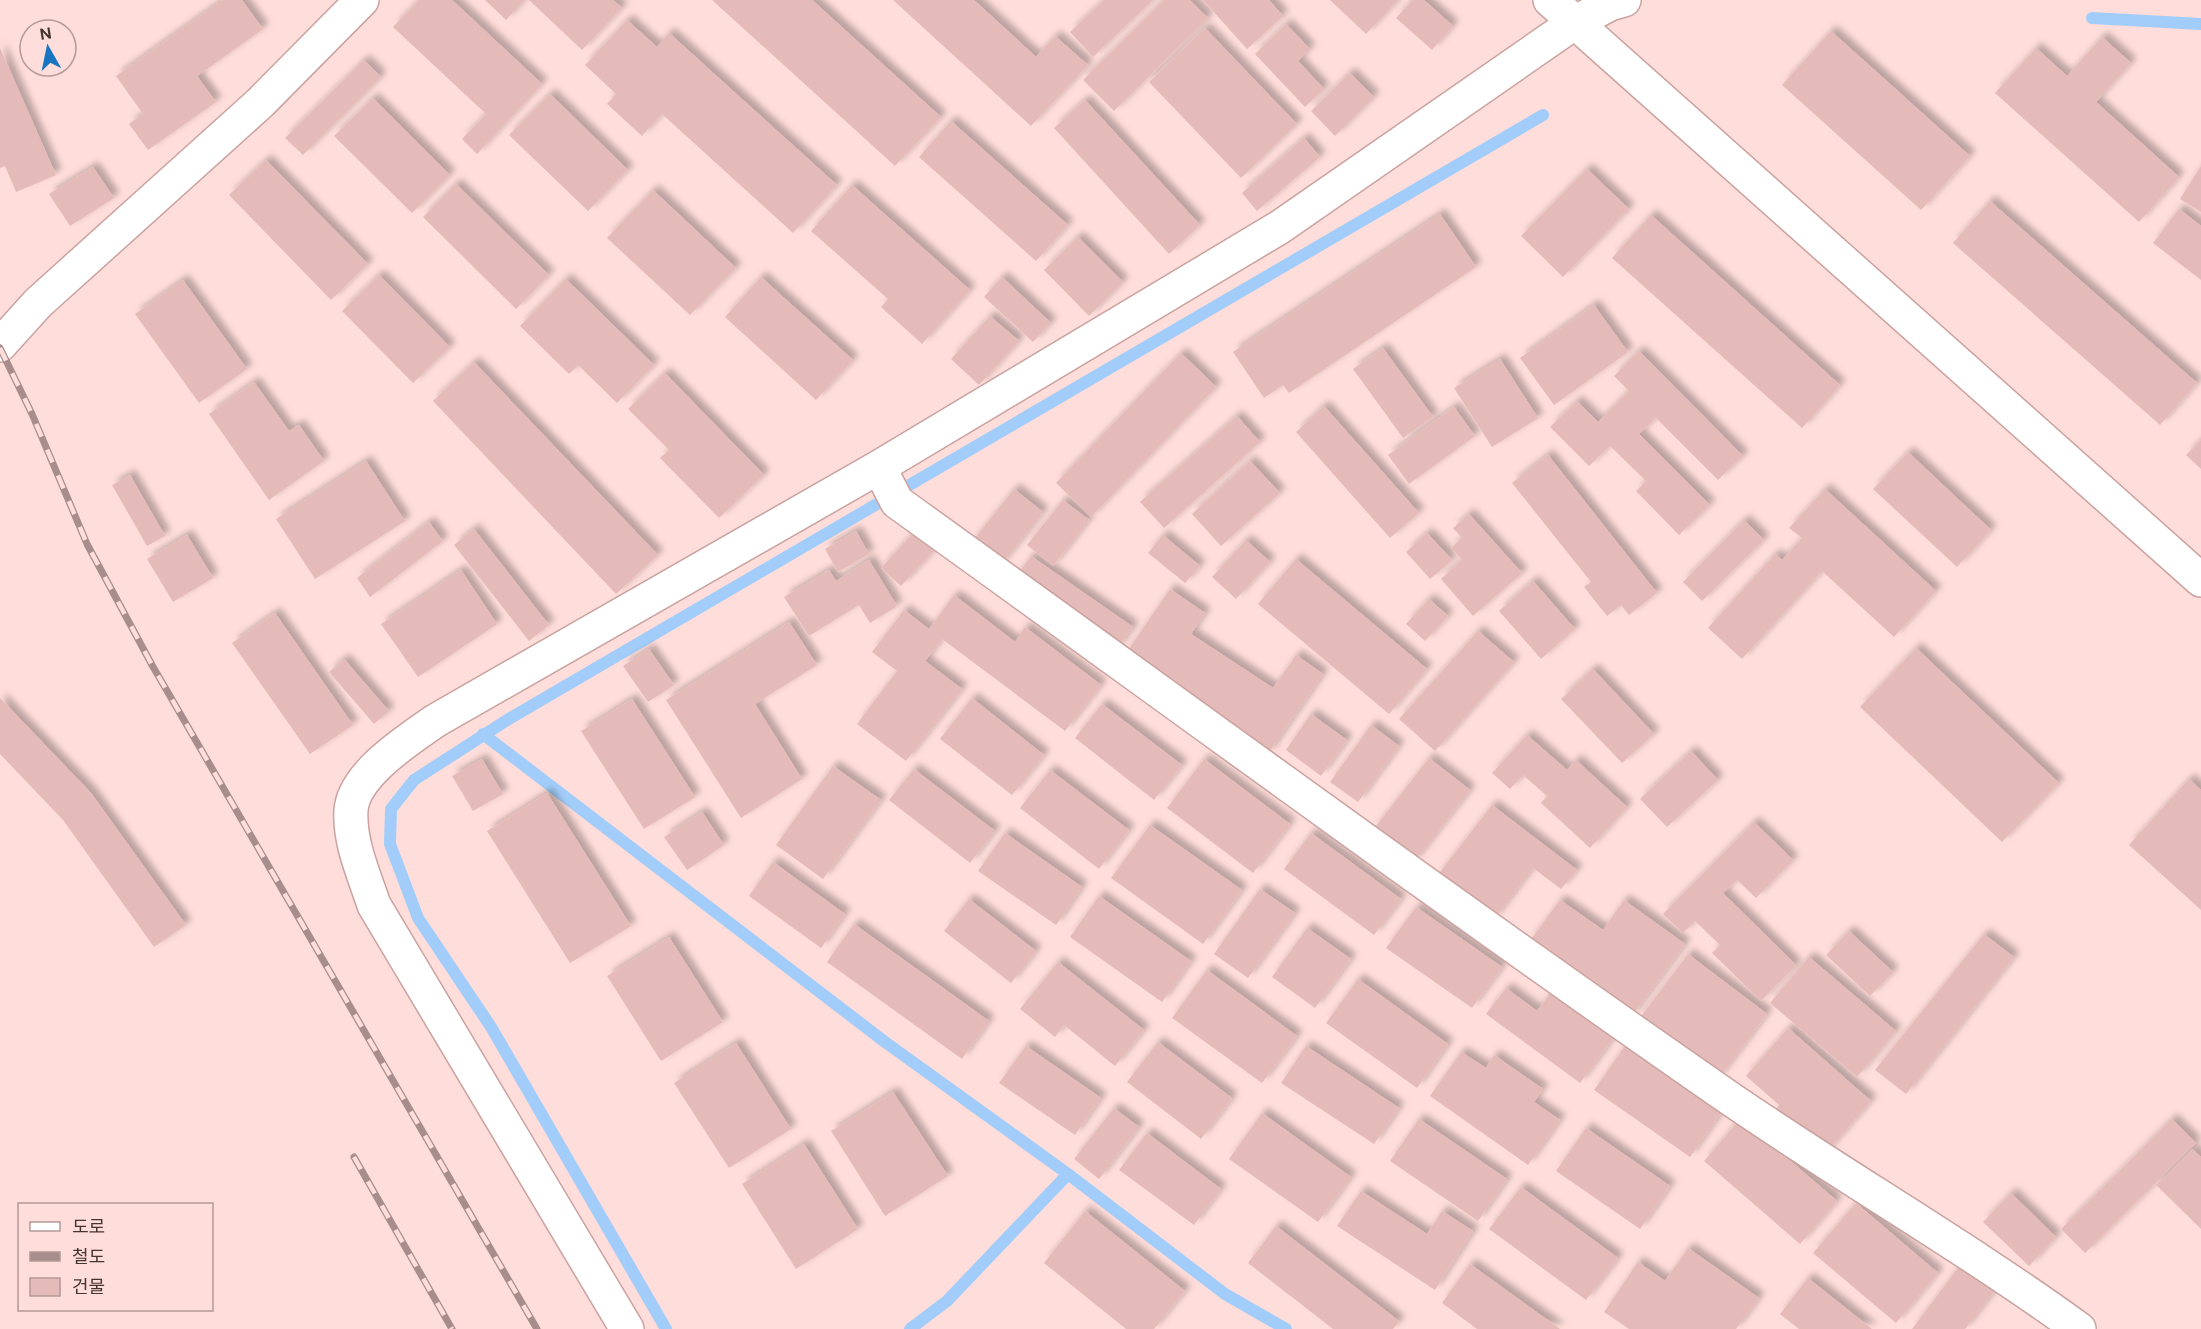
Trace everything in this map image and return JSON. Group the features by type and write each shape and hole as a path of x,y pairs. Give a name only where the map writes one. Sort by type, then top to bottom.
{"street":[{"path":"0,345 38,303 260,103 362,0"},
{"path":"1550,0 2201,580"},
{"path":"627,1329 374,905 355,847 351,808 363,782 398,747 435,721 879,467 1280,227 1574,22 1616,1"},
{"path":"879,467 897,502 1724,1095 2016,1284 2079,1329"}],"building":[{"path":"223,0 242,0 263,29 197,76 216,102 148,150 129,124 143,114 116,76"},
{"path":"419,0 452,0 542,84 477,154 462,139 486,114 393,27"},
{"path":"485,0 524,0 506,20"},
{"path":"529,0 613,0 622,8 582,50"},
{"path":"712,0 812,0 941,117 895,166"},
{"path":"893,0 974,0 1036,57 1055,36 1088,65 1031,126"},
{"path":"1104,0 1153,0 1093,57 1070,32"},
{"path":"1164,0 1190,0 1208,18 1114,111 1083,80"},
{"path":"1203,0 1269,0 1283,16 1247,49"},
{"path":"1330,0 1398,0 1366,34"},
{"path":"1413,0 1424,0 1453,26 1432,50 1396,18"},
{"path":"627,20 657,47 669,33 837,185 793,233 662,114 642,136 607,104 616,94 585,65"},
{"path":"1286,24 1310,49 1298,61 1324,89 1305,107 1255,54"},
{"path":"1205,28 1297,124 1241,178 1149,82"},
{"path":"1831,31 1970,156 1921,210 1782,85"},
{"path":"2102,37 2131,63 2096,102 2179,177 2139,222 1995,93 2036,48 2067,76"},
{"path":"0,48 56,175 16,192 5,166 0,168"},
{"path":"364,60 381,77 303,155 285,138"},
{"path":"1350,73 1374,97 1335,136 1311,111"},
{"path":"550,94 628,170 588,211 509,135"},
{"path":"373,98 450,175 412,213 334,136"},
{"path":"1085,100 1200,225 1169,254 1054,128"},
{"path":"951,121 1068,225 1036,261 919,157"},
{"path":"1304,138 1320,157 1257,211 1242,193"},
{"path":"266,160 368,264 331,300 229,195"},
{"path":"2201,166 2201,212 2180,199"},
{"path":"93,167 114,198 70,226 49,194"},
{"path":"1587,169 1629,209 1563,277 1521,236"},
{"path":"456,184 549,275 516,309 423,217"},
{"path":"852,185 970,290 922,344 881,307 888,299 811,231"},
{"path":"653,190 736,268 690,315 607,238"},
{"path":"1990,201 2197,383 2160,425 1953,243"},
{"path":"2179,209 2201,226 2201,280 2153,243"},
{"path":"1440,214 1476,267 1289,393 1283,385 1264,398 1233,352"},
{"path":"1651,215 1840,385 1802,428 1612,258"},
{"path":"1078,237 1123,282 1089,316 1044,270"},
{"path":"379,275 450,347 413,383 342,311"},
{"path":"761,277 853,360 816,400 725,317"},
{"path":"1002,277 1051,323 1033,342 984,297"},
{"path":"566,279 654,365 617,403 578,365 569,374 520,326"},
{"path":"183,280 247,369 199,403 135,314"},
{"path":"1594,305 1628,352 1554,405 1520,358"},
{"path":"990,316 1019,341 979,385 951,359"},
{"path":"1383,348 1433,417 1403,438 1353,369"},
{"path":"1639,351 1743,456 1718,480 1656,418 1639,434 1710,505 1679,535 1636,491 1646,481 1610,446 1589,466 1550,427 1577,401 1598,422 1629,391 1614,376"},
{"path":"1181,353 1216,387 1091,517 1056,483"},
{"path":"1500,359 1538,418 1492,447 1454,388"},
{"path":"474,362 658,555 616,594 433,401"},
{"path":"665,373 764,475 719,518 660,458 669,450 628,409"},
{"path":"254,382 289,431 299,425 324,461 269,500 209,414"},
{"path":"1324,406 1419,513 1390,538 1296,432"},
{"path":"1454,407 1475,436 1409,484 1388,455"},
{"path":"1237,416 1260,442 1164,528 1140,502"},
{"path":"2201,440 2201,469 2186,455"},
{"path":"1908,452 1991,530 1957,567 1873,489"},
{"path":"1548,455 1657,593 1629,615 1621,605 1607,616 1584,587 1591,582 1512,483"},
{"path":"366,461 405,521 315,579 276,519"},
{"path":"1250,461 1280,493 1221,546 1192,514"},
{"path":"130,475 165,536 147,546 112,485"},
{"path":"1014,489 1043,512 1000,566 971,543"},
{"path":"1825,489 1936,591 1894,637 1822,571 1742,659 1708,628 1775,554 1782,560 1802,538 1789,528"},
{"path":"1063,500 1089,520 1053,566 1027,545"},
{"path":"1469,514 1522,573 1473,616 1441,579 1462,560 1451,548 1462,538 1453,528"},
{"path":"1744,520 1764,540 1702,601 1683,582"},
{"path":"429,522 443,541 370,597 357,578"},
{"path":"474,529 549,625 529,641 454,545"},
{"path":"856,531 869,554 838,572 825,549"},
{"path":"914,532 934,550 901,586 881,568"},
{"path":"1427,533 1452,560 1430,579 1406,552"},
{"path":"187,535 213,578 173,602 147,559"},
{"path":"1163,535 1200,566 1185,583 1148,553"},
{"path":"1246,540 1270,562 1236,599 1212,577"},
{"path":"1031,556 1133,627 1117,649 1015,578"},
{"path":"1296,559 1427,669 1389,714 1258,604"},
{"path":"869,560 897,606 870,623 859,605 809,636 784,597 829,570 836,581"},
{"path":"461,570 497,624 418,677 381,624"},
{"path":"1533,581 1575,629 1541,659 1499,611"},
{"path":"1170,589 1205,613 1191,634 1273,688 1296,655 1323,674 1268,754 1124,656"},
{"path":"954,595 1015,642 1025,627 1101,685 1065,731 942,639 925,661 962,689 906,761 857,724 897,671 872,652 904,610 929,629"},
{"path":"1429,599 1448,616 1425,641 1406,624"},
{"path":"275,613 353,725 310,754 232,643"},
{"path":"789,622 817,665 755,704 802,779 741,818 666,700"},
{"path":"1478,631 1514,662 1435,751 1399,719"},
{"path":"1916,648 2059,783 2002,842 1860,707"},
{"path":"649,649 674,685 648,702 623,666"},
{"path":"344,659 389,711 374,724 329,672"},
{"path":"1593,669 1654,734 1622,763 1561,699"},
{"path":"0,698 91,793 186,925 154,947 63,820 0,754"},
{"path":"972,698 1044,755 1012,795 940,739"},
{"path":"632,699 695,797 644,829 581,731"},
{"path":"1102,704 1182,765 1154,800 1075,738"},
{"path":"1311,714 1347,740 1321,776 1286,750"},
{"path":"1371,725 1399,746 1358,802 1330,782"},
{"path":"1527,735 1567,770 1576,760 1627,807 1590,848 1541,803 1547,796 1523,775 1510,789 1492,773"},
{"path":"1691,751 1718,780 1667,827 1640,799"},
{"path":"1429,758 1470,790 1414,862 1373,830"},
{"path":"482,759 503,794 473,811 452,776"},
{"path":"1204,759 1290,824 1253,873 1167,808"},
{"path":"833,766 881,800 823,879 776,845"},
{"path":"914,769 995,831 970,863 889,800"},
{"path":"1050,770 1129,830 1099,869 1020,808"},
{"path":"2189,779 2201,790 2201,910 2129,845"},
{"path":"547,793 631,926 570,963 487,831"},
{"path":"1492,805 1577,870 1561,889 1533,868 1494,919 1437,876"},
{"path":"702,812 724,845 687,870 664,837"},
{"path":"1754,822 1793,860 1756,898 1737,880 1723,893 1796,965 1761,1001 1712,953 1720,945 1695,921 1683,933 1663,914"},
{"path":"1150,825 1242,890 1203,944 1111,878"},
{"path":"1005,833 1082,887 1056,925 978,871"},
{"path":"1311,833 1401,899 1374,935 1284,869"},
{"path":"773,862 845,914 821,948 749,896"},
{"path":"1260,889 1295,913 1248,978 1214,954"},
{"path":"1099,896 1191,961 1162,1002 1070,937"},
{"path":"969,899 1036,951 1011,983 944,931"},
{"path":"1560,900 1603,930 1624,900 1685,944 1632,1016 1529,942"},
{"path":"1416,907 1502,967 1472,1008 1386,948"},
{"path":"854,924 989,1021 962,1059 827,962"},
{"path":"1307,928 1351,959 1315,1008 1272,977"},
{"path":"1849,931 1893,972 1870,996 1826,955"},
{"path":"1984,934 2014,957 1906,1094 1875,1070"},
{"path":"669,937 723,1022 661,1061 607,976"},
{"path":"1688,954 1767,1014 1718,1079 1639,1019"},
{"path":"1809,957 1896,1031 1857,1077 1770,1003"},
{"path":"1058,962 1144,1030 1115,1066 1064,1025 1055,1037 1020,1009"},
{"path":"1207,970 1297,1036 1262,1083 1172,1018"},
{"path":"1358,979 1448,1044 1417,1088 1326,1023"},
{"path":"1506,988 1537,1011 1552,991 1614,1037 1580,1083 1486,1014"},
{"path":"1788,1028 1871,1101 1826,1153 1775,1110 1779,1105 1746,1076"},
{"path":"1158,1042 1232,1098 1201,1139 1127,1082"},
{"path":"736,1043 791,1129 729,1168 674,1083"},
{"path":"1627,1043 1723,1110 1690,1157 1594,1090"},
{"path":"1026,1046 1101,1098 1075,1135 999,1083"},
{"path":"1306,1046 1399,1108 1374,1144 1281,1083"},
{"path":"1461,1052 1486,1068 1494,1055 1543,1089 1534,1102 1560,1120 1528,1165 1430,1096"},
{"path":"893,1092 948,1176 885,1216 831,1131"},
{"path":"1114,1108 1139,1127 1099,1179 1074,1159"},
{"path":"1262,1113 1351,1177 1318,1222 1229,1159"},
{"path":"1741,1118 1837,1201 1800,1244 1704,1161"},
{"path":"1419,1119 1507,1179 1478,1221 1390,1161"},
{"path":"2172,1119 2196,1143 2085,1253 2061,1229"},
{"path":"1586,1128 1670,1186 1640,1229 1556,1171"},
{"path":"1147,1133 1221,1189 1194,1225 1119,1170"},
{"path":"804,1144 858,1229 796,1269 742,1184"},
{"path":"2192,1149 2201,1157 2201,1229 2156,1185"},
{"path":"1521,1187 1618,1258 1586,1300 1489,1229"},
{"path":"1361,1191 1427,1234 1442,1211 1473,1231 1435,1290 1337,1226"},
{"path":"2011,1193 2056,1237 2029,1266 1983,1222"},
{"path":"1856,1203 1938,1273 1896,1323 1813,1253"},
{"path":"1085,1211 1185,1291 1154,1329 1126,1329 1044,1263"},
{"path":"1276,1226 1399,1321 1393,1329 1333,1329 1248,1263"},
{"path":"1688,1248 1759,1298 1736,1329 1629,1329 1604,1312 1638,1262 1665,1281"},
{"path":"1470,1264 1560,1329 1477,1329 1442,1303"},
{"path":"1961,1264 1995,1290 1965,1329 1912,1329"},
{"path":"1808,1278 1872,1329 1799,1329 1780,1314"}],"waterway":[{"path":"2092,18 2201,24"},
{"path":"666,1329 491,1027 418,918 390,844 391,809 414,780 507,720 1543,115"},
{"path":"483,734 885,1042 1068,1174"},
{"path":"910,1329 947,1301 1068,1174 1225,1294 1286,1329"}],"railway":[{"path":"0,348 32,414 87,544 152,665 537,1329"},
{"path":"354,1157 452,1329"}]}
